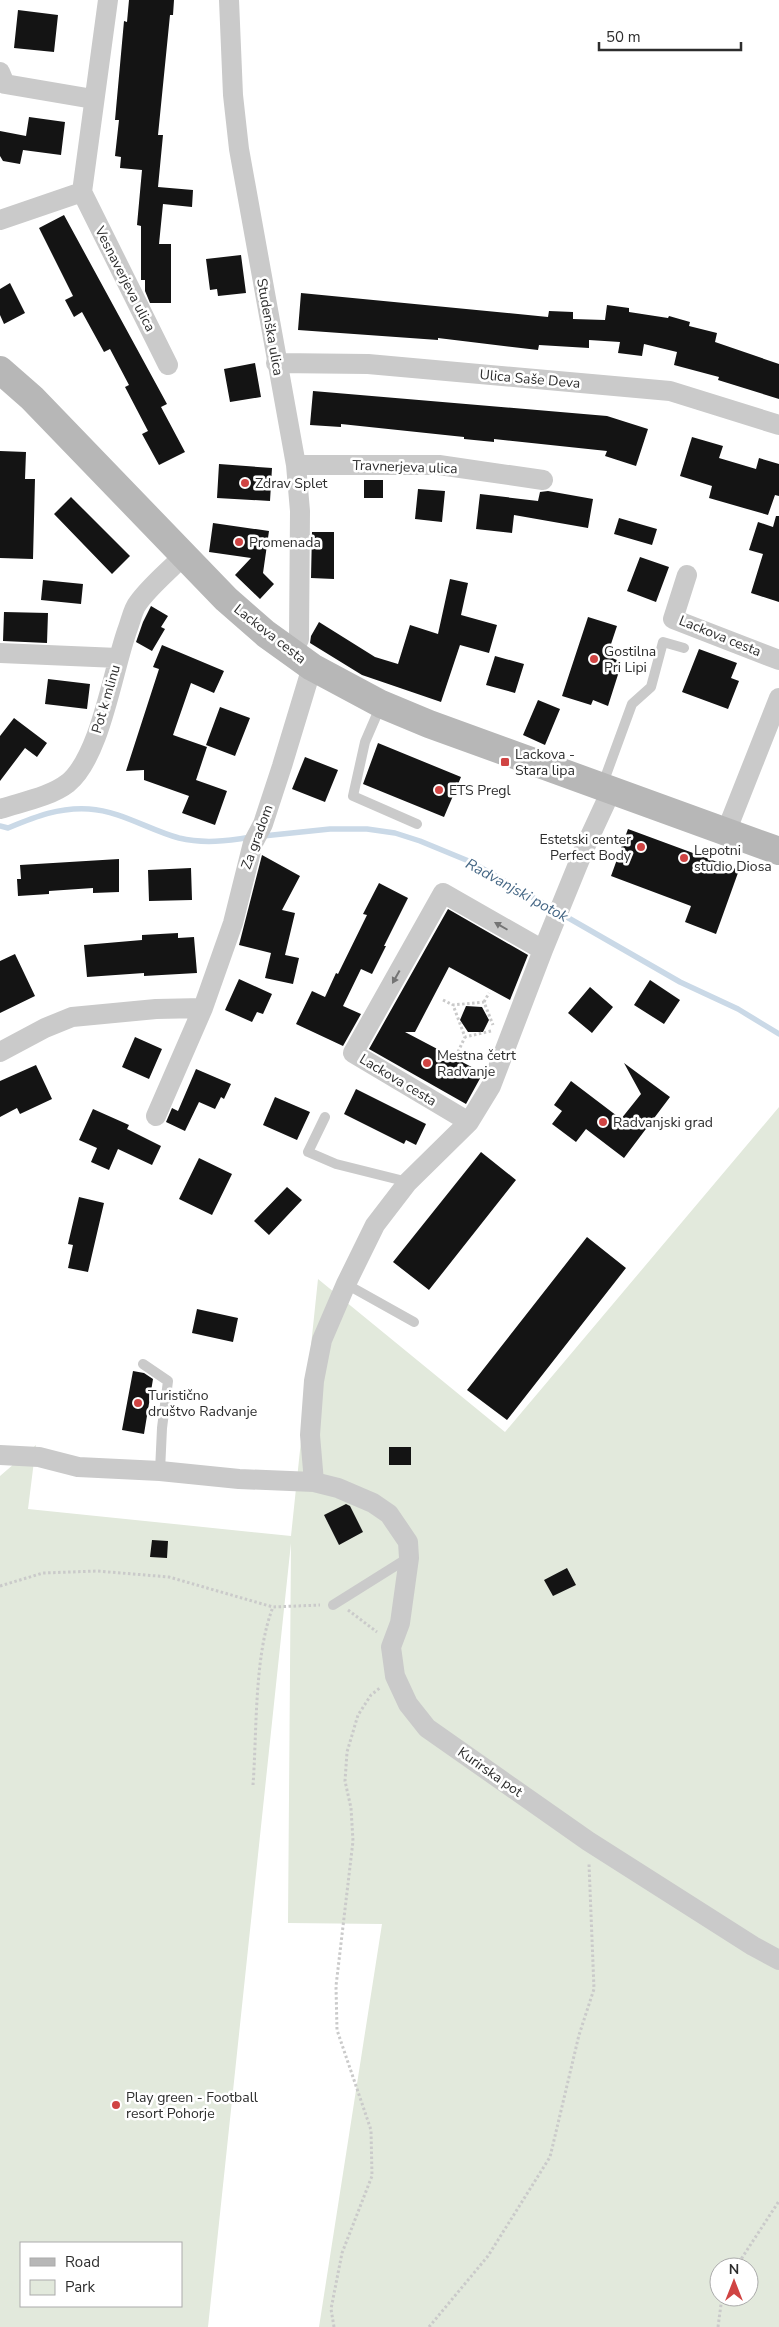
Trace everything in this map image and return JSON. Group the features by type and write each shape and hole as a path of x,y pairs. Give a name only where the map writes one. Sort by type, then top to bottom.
{"street":[{"path":"0,220 82,192 108,0"},
{"name":"Studenška ulica","path":"229,0 233,95 239,149 276,363 296,465 300,511 299,639 302,660"},
{"path":"0,72 5,84 94,99"},
{"name":"Vesnaverjeva ulica","path":"82,192 168,365"},
{"name":"Ulica Saše Deva","path":"276,363 368,364 670,391 779,425"},
{"name":"Lackova cesta","path":"0,370 32,398 226,599 266,634 302,660 381,704 429,724 779,851"},
{"name":"Travnerjeva ulica","path":"296,465 439,465 543,480"},
{"name":"Pot k mlinu","path":"0,809 54,790 68,783 78,772 86,760 105,711 118,658 137,603 183,556"},
{"name":"Lackova cesta","path":"687,575 673,619 779,660"},
{"path":"0,653 118,658"},
{"name":"Za gradom","path":"156,1116 203,1008 233,923 252,843 262,824 302,660"},
{"path":"726,832 779,698"},
{"path":"314,1482 310,1434 314,1381 322,1340 346,1284 375,1225 408,1182 469,1122 491,1086 606,789"},
{"name":"Lackova cesta","path":"469,1122 352,1053 443,893 543,950"},
{"path":"0,1052 45,1028 72,1017 156,1009 203,1008"},
{"name":"Kurirska pot","path":"0,1455 39,1457 78,1467 160,1471 238,1480 314,1482 357,1495 389,1514 408,1542 409,1558 400,1622 391,1647 395,1676 408,1704 428,1728 588,1841 753,1946 779,1960"}],"lane":[{"path":"606,789 632,704 651,687 663,642 684,648"},
{"path":"381,704 365,742 353,796 417,824"},
{"path":"325,1117 308,1152 336,1164 408,1182"},
{"path":"346,1284 414,1322"},
{"path":"143,1364 168,1381 162,1428 160,1471"},
{"path":"333,1605 409,1558"}],"path":[{"path":"484,1002 489,993"},
{"path":"443,1000 453,1005 484,1002"},
{"path":"458,1052 466,1037 495,1030 484,1002"},
{"path":"453,1005 466,1037"},
{"path":"0,1586 44,1572 97,1571 169,1577 274,1607 333,1605 349,1611 374,1630 391,1647"},
{"path":"253,1785 261,1657 267,1622 274,1607"},
{"path":"334,2327 331,2309 342,2253 372,2176 371,2130 337,2030 336,1986 353,1841 351,1808 345,1781 347,1752 358,1715 371,1695 395,1676"},
{"path":"429,2327 488,2256 550,2157 579,2035 594,1989 588,1841"},
{"path":"743,2257 779,2201"},
{"path":"718,2327 721,2307"}],"green space":[{"path":"779,1107 779,2327 319,2327 382,1924 288,1923 291,1543 208,2327 0,2327 0,1476 36,1445 28,1509 291,1536 318,1279 505,1432"}],"building":[{"path":"129,0 174,0 173,15 170,15 158,135 163,135 158,187 193,190 192,207 163,204 159,244 171,244 171,303 150,303 145,291 145,280 141,280 141,226 137,225 142,170 120,168 121,157 115,156 119,120 115,120 124,21 127,22"},
{"path":"18,10 58,15 54,52 14,48"},
{"path":"29,117 65,122 61,155 23,150 20,164 3,161 0,156 0,131 26,136"},
{"path":"64,215 167,404 161,407 185,452 159,465 142,434 148,431 125,387 129,385 110,349 104,352 82,312 74,317 65,300 73,296 39,228"},
{"path":"241,255 246,293 218,296 217,289 210,290 206,259"},
{"path":"10,283 25,313 4,324 0,315 0,289"},
{"path":"301,293 548,317 549,311 573,312 573,319 605,320 607,305 629,308 629,312 668,318 669,316 690,322 689,326 717,333 715,342 779,364 779,399 718,380 719,377 674,365 677,352 644,344 642,356 618,353 620,342 589,340 589,348 539,345 538,350 438,338 438,340 298,330"},
{"path":"255,363 261,397 230,402 224,369"},
{"path":"313,391 607,416 648,429 636,466 605,456 607,451 494,439 494,442 464,439 464,437 341,424 341,427 310,425"},
{"path":"692,437 723,446 719,458 756,469 759,458 779,464 779,496 775,495 768,515 709,498 712,486 680,476"},
{"path":"0,451 26,452 25,479 35,479 33,559 0,558"},
{"name":"Zdrav Splet","path":"219,464 272,468 270,501 217,498"},
{"path":"364,480 383,480 383,498 364,498"},
{"path":"418,489 445,491 442,522 415,519"},
{"path":"548,491 593,499 588,528 514,515 512,533 476,529 480,494 538,501 540,492"},
{"path":"71,497 130,556 112,574 54,514"},
{"path":"776,516 779,516 779,602 751,593 763,554 749,550 758,522 773,527"},
{"path":"619,518 657,529 652,545 614,534"},
{"name":"Promenada","path":"213,523 269,531 263,573 274,584 260,599 235,575 251,558 209,552"},
{"path":"312,532 334,532 334,579 311,578"},
{"path":"640,557 669,567 656,602 627,591"},
{"path":"450,579 468,583 461,615 497,625 489,653 460,645 441,702 362,675 310,643 311,636 319,622 375,657 398,664 410,625 438,634"},
{"path":"43,580 83,584 81,604 41,600"},
{"path":"151,606 168,616 161,627 165,629 152,651 136,642"},
{"path":"4,612 48,613 47,643 3,641"},
{"name":"Gostilna Pri Lipi","path":"588,617 617,626 607,656 622,662 608,706 593,700 591,705 562,696"},
{"path":"162,645 224,671 214,693 191,683 173,735 207,747 196,780 227,791 215,825 182,813 189,796 144,780 144,770 126,771 159,669 153,667"},
{"path":"699,649 737,663 731,678 739,681 728,709 682,692"},
{"path":"495,656 524,664 515,693 486,685"},
{"path":"48,679 90,684 87,709 45,704"},
{"path":"538,700 560,709 545,745 523,735"},
{"path":"220,707 250,718 235,756 206,745"},
{"path":"14,718 47,743 37,757 25,748 0,781 0,736"},
{"path":"378,743 461,777 444,817 363,784"},
{"path":"305,757 338,770 325,802 292,789"},
{"path":"628,829 739,870 716,934 685,922 691,906 611,876"},
{"path":"262,855 300,876 282,910 295,913 285,955 299,958 293,984 265,978 271,953 239,945"},
{"path":"119,859 119,892 93,893 93,888 49,891 49,894 18,896 17,879 21,879 20,865"},
{"path":"191,868 192,900 149,901 148,870"},
{"path":"379,883 408,898 372,974 361,969 343,1006 361,1014 343,1046 296,1024 312,991 325,997 367,915 363,914"},
{"path":"448,909 528,955 510,1000 449,967 415,1032 405,1032 483,1073 466,1104 369,1049"},
{"path":"178,933 178,938 194,937 197,973 144,976 144,973 87,977 84,945 142,940 142,935"},
{"path":"15,954 35,996 0,1013 0,961"},
{"path":"239,979 272,994 263,1014 257,1012 252,1022 225,1010"},
{"path":"650,980 680,1000 664,1024 634,1005"},
{"path":"590,987 613,1007 592,1033 568,1013"},
{"path":"466,1006 482,1007 489,1020 483,1032 468,1032 460,1020"},
{"path":"135,1037 162,1049 149,1079 122,1067"},
{"name":"Radvanjski grad","path":"624,1063 670,1097 624,1158 586,1129 576,1142 552,1124 562,1111 554,1105 571,1081 621,1119 641,1094"},
{"path":"36,1065 52,1099 20,1114 17,1108 0,1117 0,1081"},
{"path":"196,1069 231,1084 224,1099 221,1097 215,1109 199,1102 185,1131 166,1122 172,1108 178,1111"},
{"path":"356,1089 426,1124 416,1145 406,1140 404,1144 344,1114"},
{"path":"275,1097 310,1112 297,1140 263,1125"},
{"path":"93,1109 129,1125 127,1129 161,1146 152,1165 118,1149 109,1170 91,1162 97,1148 79,1140"},
{"path":"481,1152 516,1180 429,1290 393,1262"},
{"path":"199,1158 232,1174 212,1215 179,1199"},
{"path":"287,1187 302,1200 269,1235 254,1221"},
{"path":"79,1197 104,1203 88,1272 68,1268 73,1245 68,1244"},
{"path":"587,1237 626,1268 507,1420 467,1390"},
{"path":"197,1309 238,1318 233,1342 192,1333"},
{"name":"Turistično društvo Radvanje","path":"133,1371 144,1373 153,1379 144,1434 122,1430"},
{"path":"389,1447 411,1447 411,1465 389,1465"},
{"path":"346,1504 350,1506 363,1532 339,1545 324,1515"},
{"path":"152,1540 168,1541 167,1558 150,1557"},
{"path":"567,1568 576,1585 553,1596 544,1580"}],"waterway":[{"name":"Radvanjski potok","path":"0,826 8,828 57,811 89,809 112,813 168,835 188,840 215,841 251,837"},
{"name":"Radvanjski potok","path":"263,836 330,829 367,829 395,833 420,841 471,862 680,982 738,1009 779,1034"}],"place":[{"name":"Zdrav Splet","path":"245,483"},
{"name":"Promenada","path":"239,542"},
{"name":"Gostilna Pri Lipi","path":"594,659"},
{"name":"Lackova - Stara lipa","path":"505,762"},
{"name":"ETS Pregl","path":"439,790"},
{"name":"Estetski center Perfect Body","path":"641,847"},
{"name":"Lepotni studio Diosa","path":"684,858"},
{"name":"Mestna četrt Radvanje","path":"427,1063"},
{"name":"Radvanjski grad","path":"603,1122"},
{"name":"Turistično društvo Radvanje","path":"138,1403"},
{"name":"Play green - Football resort Pohorje","path":"116,2105"}]}
